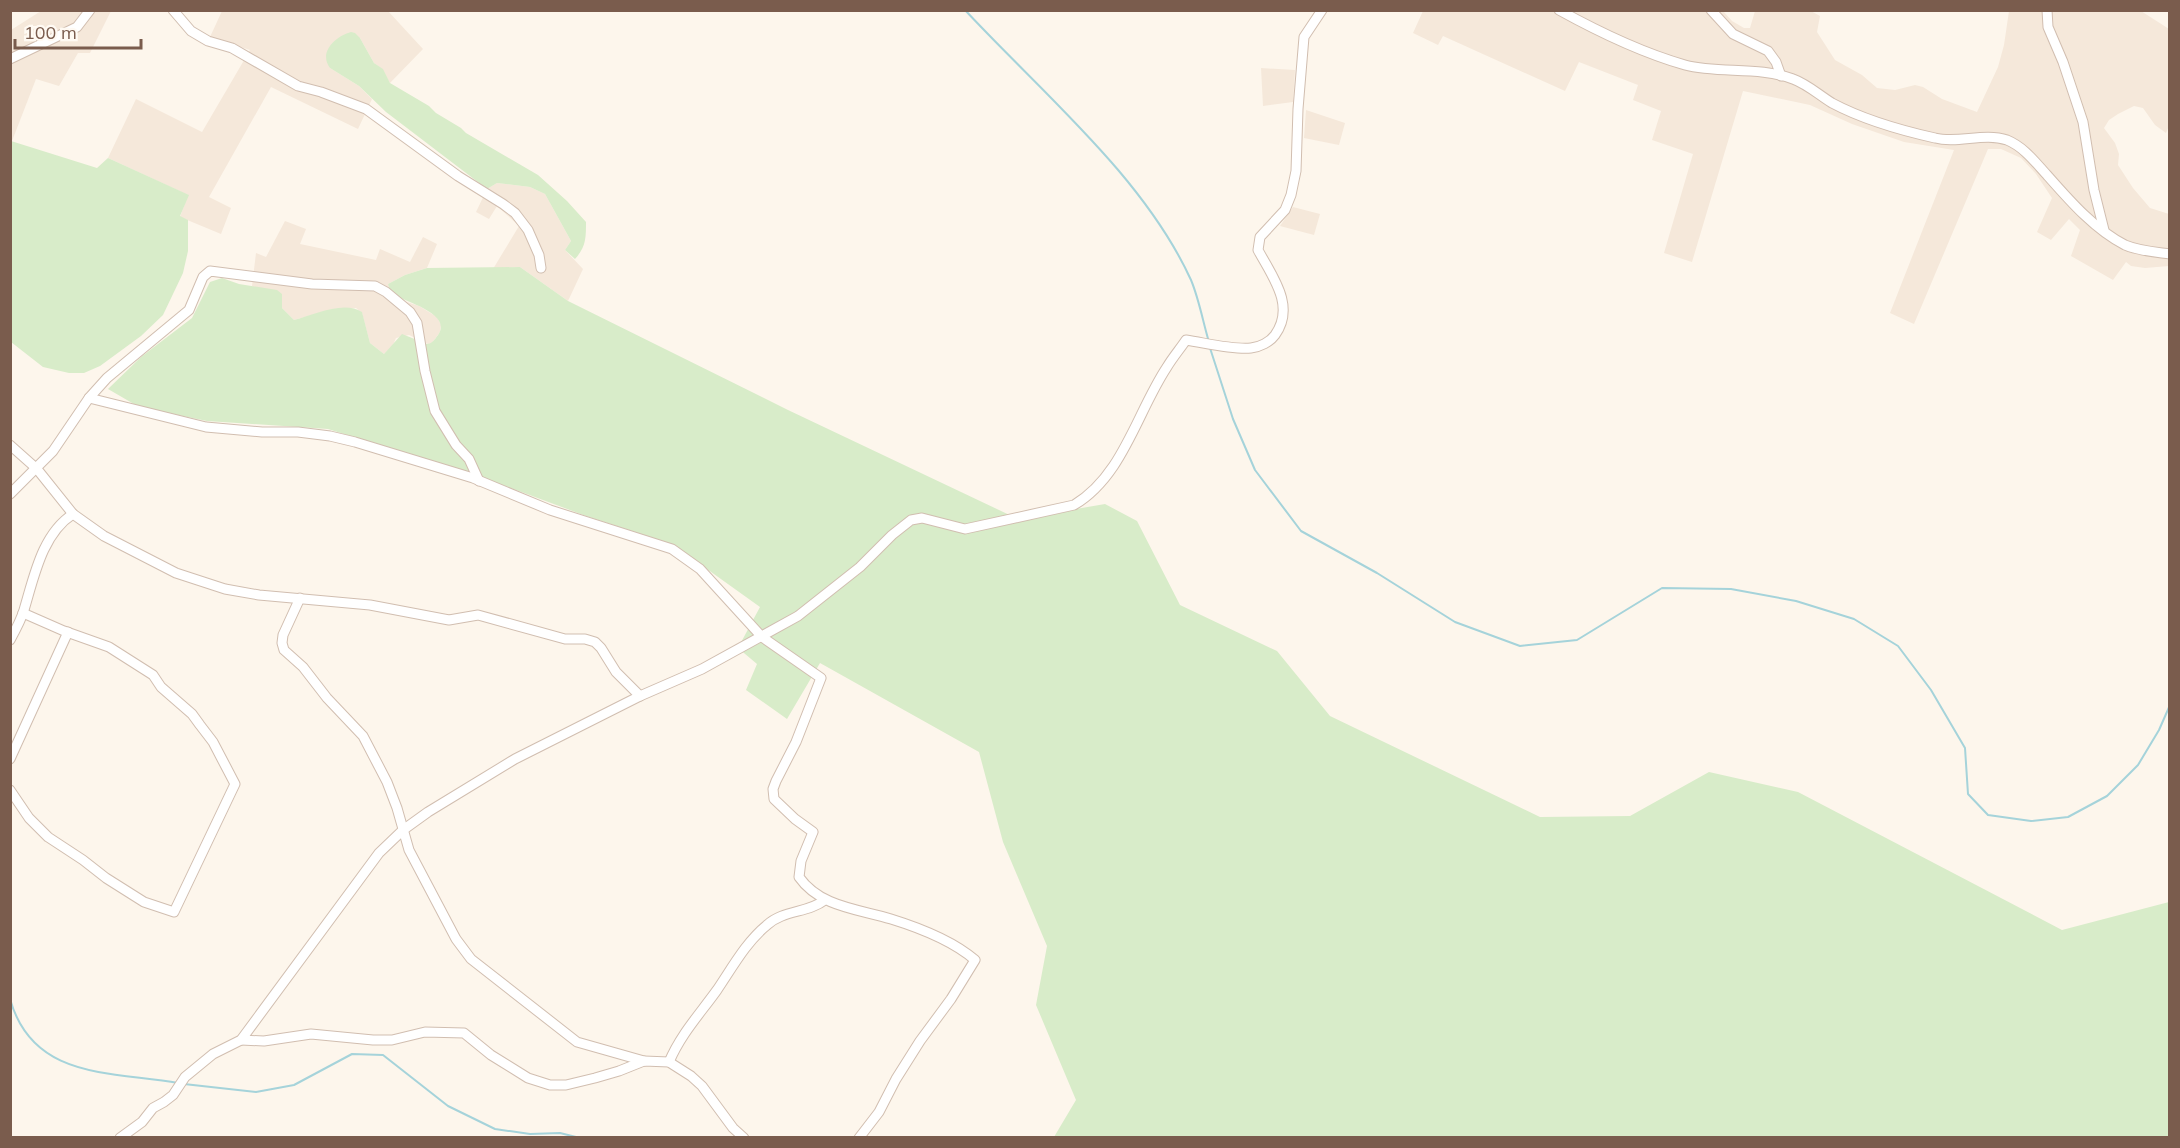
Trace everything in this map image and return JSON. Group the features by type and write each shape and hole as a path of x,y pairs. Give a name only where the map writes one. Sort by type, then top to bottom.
{"street":[{"path":"10,59 77,27 90,10"},
{"path":"173,10 191,31 208,41 232,48 298,86 366,109 458,176 503,204 515,213 528,230 539,255 541,268"},
{"path":"120,1137 142,1122 153,1108 173,1095 185,1077 213,1054 241,1040 379,853 403,830 428,812 515,759 640,696 702,669 798,616 860,567 892,535 911,520 922,518 966,529 1074,505 1088,496 1108,472 1123,449 1166,367 1186,340 1248,348 1259,346 1272,338 1284,318 1281,292 1258,250 1260,237 1285,210 1291,195 1296,171 1298,99 1304,37 1322,10"},
{"path":"1559,10 1626,43 1686,65 1794,79 1831,102 1877,123 1938,139 1993,136 2008,141 2026,151 2074,205 2125,245 2145,251 2169,254"},
{"path":"1711,10 1733,34 1768,51 1776,62 1781,76"},
{"path":"2047,10 2048,27 2063,62 2083,122 2094,190 2104,230"},
{"path":"10,494 53,451 89,398 124,363 189,310 203,277 210,271 312,284 375,286 410,312 417,323 435,411 456,446 470,459 479,481"},
{"path":"89,398 206,428 298,432 330,436 424,462 479,481 550,510 672,549 700,569 762,637 821,678 796,742 773,789 774,799 813,832 801,861 799,877 807,887 825,900 924,932 953,944 975,960 896,1079 879,1112 859,1137"},
{"path":"10,445 37,469 73,514 104,536 176,573 225,589 259,595 370,605 449,620 478,615 564,639 585,639 595,642 601,648 616,672 640,696"},
{"path":"10,640 24,613 39,561 50,539 63,520 73,514"},
{"path":"300,598 283,635 284,650 298,662 327,698 363,736 387,782 409,850 456,939 471,959 577,1042 644,1061 669,1062 691,1076 702,1086 733,1128 744,1137"},
{"path":"10,790 30,818 48,837 144,902 174,912 235,784 213,742 200,724 161,687 153,675 109,647 24,613"},
{"path":"10,759 68,632"},
{"path":"669,1062 691,1022 752,940 768,923 781,916 816,907 825,900"},
{"path":"241,1040 264,1041 311,1034 351,1040 392,1040 425,1032 464,1033 491,1055 528,1078 550,1084 566,1085 595,1078 644,1061"}],"shaded area":[{"path":"41,11 111,11 90,53 78,53 59,86 36,79 11,141 11,30"},
{"path":"222,11 388,11 423,49 390,83 382,69 374,63 360,38 330,68 359,86 372,99 358,129 271,87 209,197 231,208 221,234 180,217 188,195 108,158 136,99 202,132 250,50 210,37"},
{"path":"1423,11 1723,11 1732,21 1744,28 1750,28 1755,11 1811,11 1820,16 1817,32 1835,60 1862,75 1877,88 1895,90 1915,85 1923,87 1942,99 1977,112 1998,67 2009,11 2141,11 2169,29 2169,126 2166,133 2155,125 2143,108 2134,106 2109,120 2104,128 2115,143 2119,154 2118,165 2133,188 2150,208 2169,214 2169,266 2145,268 2131,266 2126,262 2113,280 2071,256 2080,230 2069,219 2051,240 2037,232 2052,198 2036,174 2021,158 2001,149 1988,149 1914,324 1890,313 1954,150 1904,142 1852,124 1810,105 1743,91 1692,262 1664,253 1693,154 1652,140 1661,111 1633,100 1638,85 1579,62 1565,91 1443,36 1438,45 1413,33"},
{"path":"1261,68 1295,70 1293,102 1263,106"},
{"path":"1306,110 1345,123 1339,145 1304,138"},
{"path":"497,183 530,187 545,194 571,241 565,250 583,269 568,301 520,267 493,269 519,226 497,206 489,219 476,212 487,189"},
{"path":"1293,207 1320,214 1314,235 1280,226"},
{"path":"285,221 306,229 300,244 376,260 380,249 410,262 423,237 437,244 427,268 405,275 388,284 401,300 419,306 437,317 441,325 440,332 432,343 428,344 409,335 396,338 384,354 370,343 362,313 356,308 333,309 294,320 252,286 256,253 266,257"}],"green space":[{"path":"351,32 360,38 374,63 383,69 390,83 429,106 466,133 538,175 567,201 586,222 585,242 575,259 565,250 571,241 545,194 530,187 497,183 487,189 386,112 359,86 330,68 327,62 327,51 340,37"},
{"path":"11,141 97,168 108,158 189,195 180,216 188,220 188,251 183,273 163,315 141,336 100,366 84,373 69,373 43,367 11,342"},
{"path":"520,267 568,301 788,410 1018,519 1105,504 1137,521 1180,605 1277,651 1330,716 1540,817 1630,816 1709,772 1798,792 2062,930 2169,902 2169,1137 1054,1137 1076,1100 1036,1005 1047,946 1003,842 979,752 820,663 787,719 746,690 757,664 738,648 760,607 672,544 586,516 484,478 328,429 207,421 139,407 108,389 141,357 192,318 210,282 222,278 239,284 277,290 282,294 282,308 294,320 346,307 362,312 370,343 384,354 402,334 427,344 434,340 441,327 439,320 433,314 391,293 388,284 405,275 427,268"}],"waterway":[{"path":"965,10 1089,138 1147,206 1171,242 1191,280 1209,342"},
{"path":"1210,348 1233,419 1255,470 1301,531 1377,573 1455,622 1520,646 1577,640 1662,588 1731,589 1796,601 1854,619 1898,646 1931,690 1965,748 1968,794 1988,815 2031,821 2068,817 2107,796 2138,765 2159,730 2170,705"},
{"path":"10,999 21,1025 37,1045 56,1058 101,1073 178,1083"},
{"path":"184,1084 256,1092 294,1085 352,1054 383,1055 448,1106 495,1129 530,1134 560,1133 580,1138"}]}
